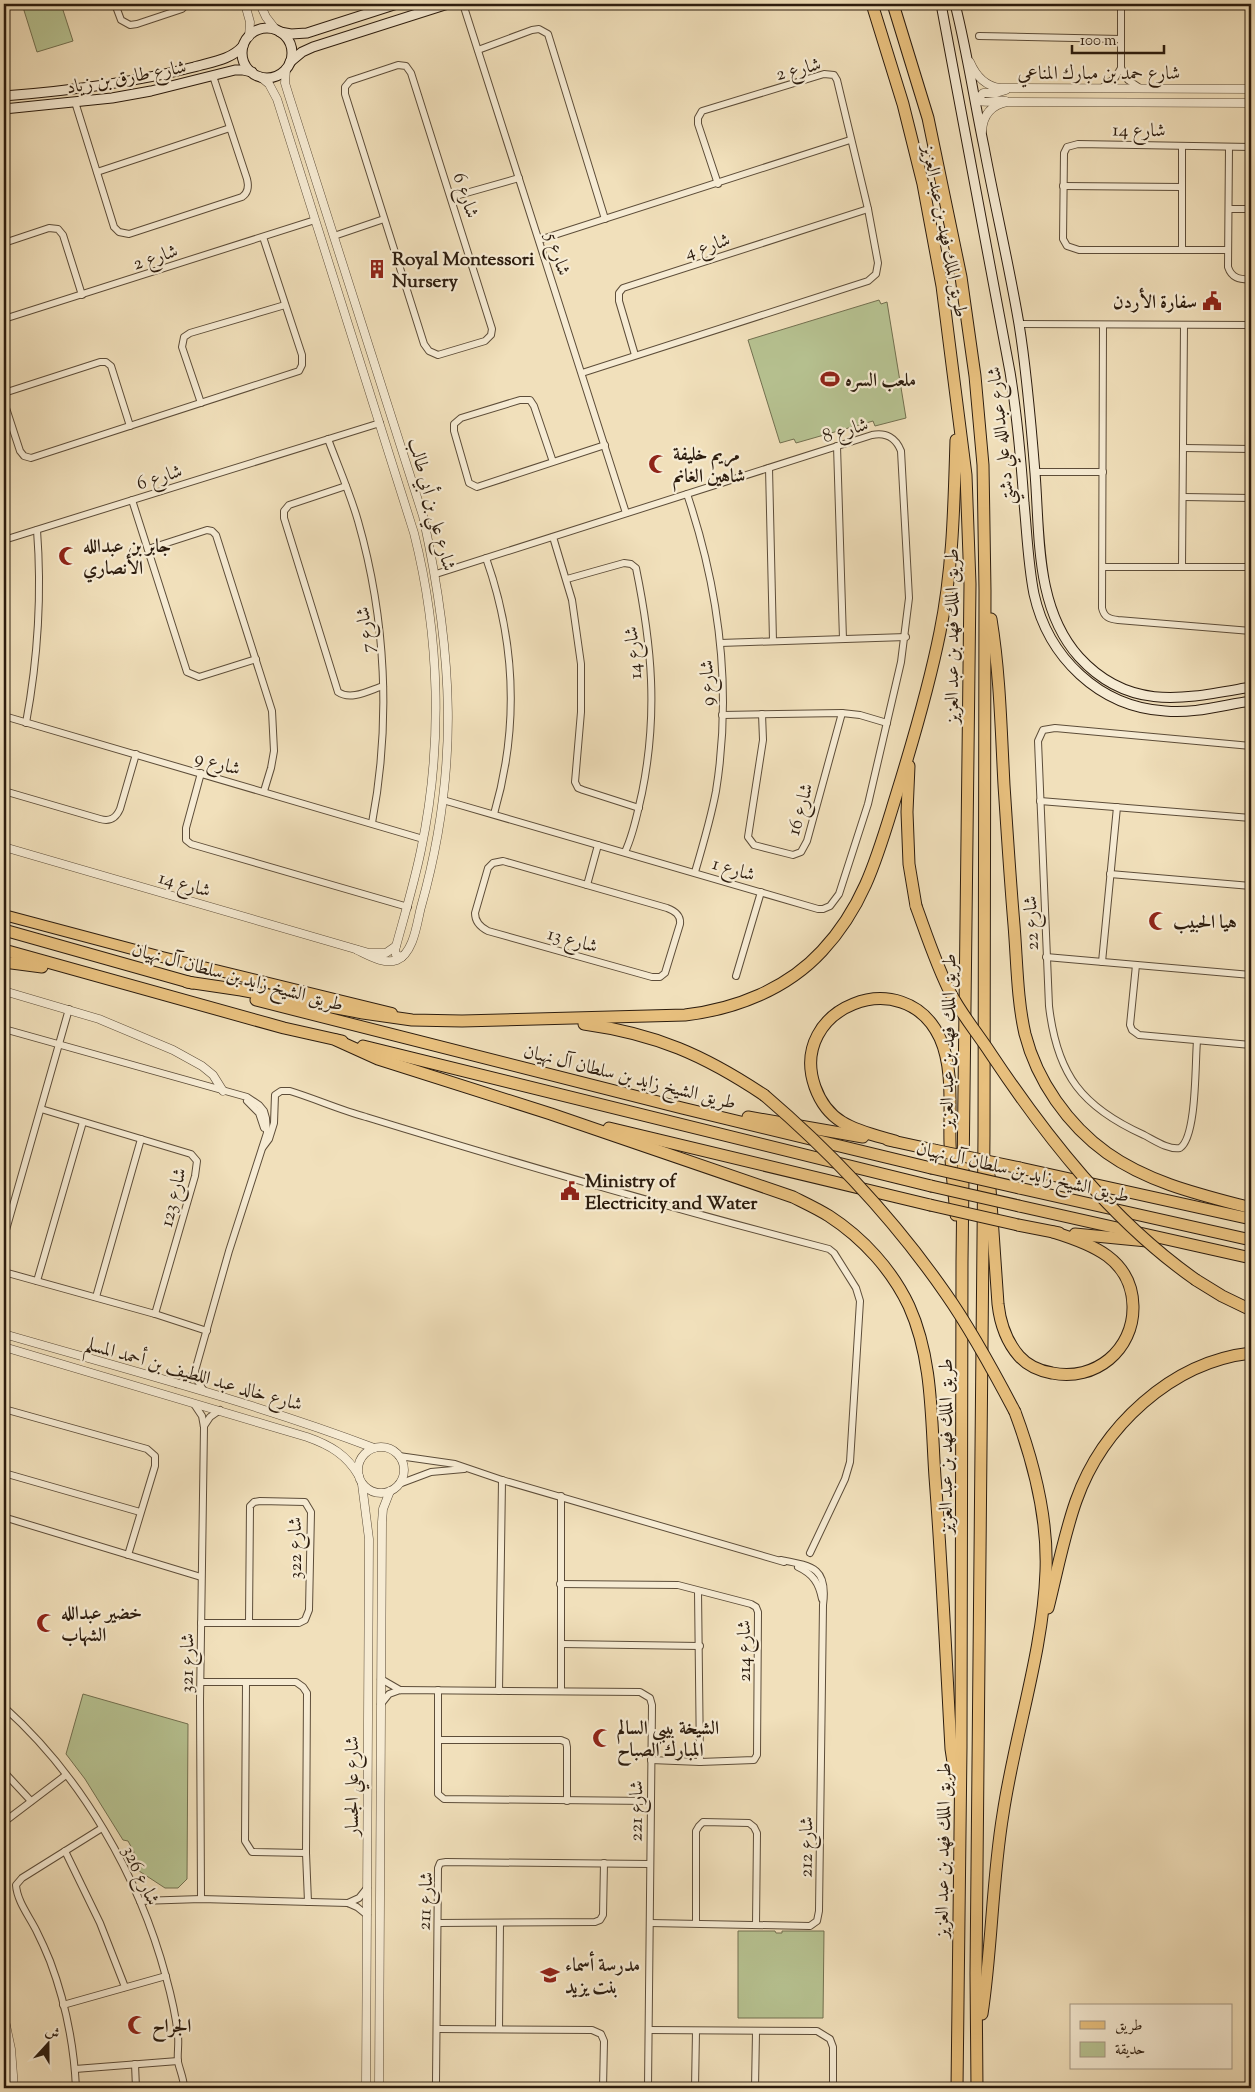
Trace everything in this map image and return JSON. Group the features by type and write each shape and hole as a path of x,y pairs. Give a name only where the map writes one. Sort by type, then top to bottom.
{"highway":[{"name":"طريق الملك فهد بن عبد العزيز","path":"872,4 902,104 922,184 942,286 966,475 970,584 962,1262 957,2088"},
{"name":"طريق الملك فهد بن عبد العزيز","path":"893,4 928,118 961,277 975,376 983,465 986,590 984,1135 976,1974 977,2088"},
{"path":"957,412 950,556 940,630 910,766 907,812 909,864 916,906 951,995 1051,1139 1098,1193 1170,1262 1222,1296 1251,1310"},
{"path":"986,590 998,662 1006,814 1020,996 1025,1034 1036,1064 1048,1089 1062,1110 1083,1134 1107,1154 1138,1172 1204,1195 1251,1208"},
{"path":"186,982 232,988 363,1013 412,1020 462,1022 685,1015 705,1013 750,999 800,972 835,936 862,897 873,871 918,725"},
{"name":"طريق الشيخ زايد بن سلطان آل نهيان","path":"4,930 186,982 682,1108 931,1168 1251,1240"},
{"name":"طريق الشيخ زايد بن سلطان آل نهيان","path":"4,950 284,1028 931,1186 1251,1258"},
{"path":"4,962 78,971"},
{"path":"895,1142 842,1122 822,1102 813,1083 811,1061 818,1035 836,1013 849,1005 863,1000 887,998 909,1006 926,1019 936,1031 942,1044 948,1071 952,1174 962,1262"},
{"path":"538,1020 618,1029 657,1039 695,1054 764,1095 831,1156 893,1222 947,1295 972,1333 1015,1412 1034,1469 1046,1546 1046,1571 1042,1614 1002,1815 988,1976 977,2049"},
{"path":"336,1040 378,1059 551,1114 793,1197 829,1216 857,1237 879,1260 895,1281 908,1304 925,1354 929,1384 951,1749 960,1809"},
{"path":"682,1108 719,1112 895,1142 1251,1219"},
{"path":"551,1114 1018,1225 1054,1232 1163,1243 1215,1251"},
{"path":"984,1135 993,1212 998,1304 1002,1326 1012,1347 1027,1363 1052,1373 1078,1374 1097,1368 1119,1351 1131,1326 1133,1300 1129,1283 1121,1268 1109,1256 1089,1244 1054,1232"},
{"path":"1024,1706 1077,1500 1094,1462 1105,1445 1130,1416 1166,1385 1201,1368 1251,1353"}],"main road":[{"path":"397,4 307,33 262,29 249,37 244,46 244,63 255,74 267,78 276,76 302,52 313,47 448,4"},
{"name":"شارع عبدالله علي دشتي","path":"941,4 1004,333 1016,410 1034,593 1042,622 1051,640 1074,669 1104,693 1126,703 1152,710 1179,712 1251,701"},
{"name":"شارع عبدالله علي دشتي","path":"955,4 1019,324 1046,590 1057,623 1078,656 1103,677 1130,690 1164,698 1188,698 1251,687"},
{"path":"374,11 379,25"},
{"path":"363,14 369,22 367,29"},
{"path":"278,31 286,38 290,45 292,53 288,65"},
{"name":"شارع طارق بن زياد","path":"4,96 47,93 149,78 227,58 244,46"},
{"name":"شارع طارق بن زياد","path":"4,109 130,95 240,70 255,74"},
{"path":"149,78 144,80 144,86 147,90 151,91"},
{"path":"128,82 135,86 134,91 130,95"},
{"path":"972,164 980,181 988,221 994,224 998,219"},
{"path":"988,245 991,239 998,241 1004,268 1010,283"},
{"path":"1004,333 1013,357 1020,401 1024,404 1028,401"},
{"path":"1021,469 1029,490 1034,550 1038,552 1041,550"},
{"path":"4,915 162,957 386,1011 412,1020"}],"street":[{"path":"114,4 121,20 130,25 182,9 187,4"},
{"path":"245,4 250,22 249,37"},
{"path":"260,4 266,17 278,31"},
{"name":"شارع 5","path":"464,4 626,513"},
{"path":"1121,4 1121,68 1128,80 1140,88"},
{"path":"478,50 532,30 539,29 548,34 605,219"},
{"path":"979,36 1121,39"},
{"name":"شارع حمد بن مبارك المناعي","path":"966,52 975,72 985,82 997,87 1251,89"},
{"name":"شارع علي بن أبي طالب","path":"288,65 285,83 423,516 436,574 446,651 449,732 443,800 433,860 423,902 410,945 402,957"},
{"name":"شارع 6","path":"398,65 408,67 452,198 492,333 485,341 438,355 427,350 424,344 345,89 350,81 398,65"},
{"path":"1102,88 1112,81 1121,68"},
{"name":"شارع علي بن أبي طالب","path":"255,74 269,84 277,99 380,423 418,551 427,592 436,699 432,774 424,839 409,903 396,946"},
{"name":"شارع 2","path":"718,184 698,124 699,116 707,109 830,74 835,76 837,80 850,140"},
{"path":"75,102 114,228 124,234 129,234 242,197 248,191 248,182 213,76"},
{"path":"1010,88 998,93 983,93 979,100 984,103 996,100 1016,102"},
{"path":"277,99 283,94 289,96"},
{"name":"شارع حمد بن مبارك المناعي","path":"982,138 984,121 989,111 1000,104 1016,102 1251,103"},
{"path":"97,172 230,128"},
{"path":"539,240 850,140 868,209 878,263 877,270 871,280 582,373"},
{"name":"شارع 14","path":"1228,250 1079,250 1069,247 1063,239 1064,153 1070,146 1251,147"},
{"path":"1182,146 1182,250"},
{"path":"1229,147 1228,267 1232,275 1239,279 1251,280"},
{"path":"452,198 519,178"},
{"path":"1064,186 1182,187"},
{"name":"شارع 4","path":"635,355 619,301 619,293 624,288 868,209"},
{"path":"1228,209 1251,209"},
{"path":"334,236 384,219"},
{"name":"شارع 2","path":"4,319 315,220"},
{"path":"4,243 49,228 58,229 63,235 82,295"},
{"path":"4,402 20,451 28,458 300,370 302,355 264,237"},
{"path":"201,402 182,347 184,337 190,333 285,305"},
{"path":"345,312 347,315 354,316 358,311"},
{"path":"1019,324 1251,325"},
{"path":"1103,325 1102,608 1104,614 1109,618 1251,631"},
{"path":"1182,566 1184,325"},
{"path":"350,330 354,326 363,326"},
{"path":"4,393 105,361 111,366 130,426"},
{"path":"553,462 534,406 530,400 520,400 461,418 454,424 454,431 469,483 473,486 482,487 605,446"},
{"name":"شارع 6","path":"4,540 380,423"},
{"name":"شارع 8","path":"436,574 876,434 891,437 900,448 909,580 909,611 906,637"},
{"name":"شارع 7","path":"328,439 360,530 373,584 380,630 384,686 382,754 372,823"},
{"path":"837,446 843,639"},
{"path":"1184,448 1251,449"},
{"path":"768,468 773,641"},
{"path":"1035,472 1102,472"},
{"path":"346,486 289,505 285,509 284,518 338,692 350,696 384,686"},
{"name":"شارع 9","path":"687,494 708,564 720,643 722,715 716,788 711,816 695,872"},
{"path":"1183,497 1251,498"},
{"path":"132,500 187,672 193,676 201,676 256,659"},
{"path":"26,722 34,674 39,623 39,570 36,530"},
{"path":"148,549 207,530 214,533 269,701 274,732 272,760 264,791"},
{"path":"553,537 567,579 576,621 581,678 581,712 575,782 583,790 639,808"},
{"path":"486,558 504,621 509,648 512,688 508,752 494,814"},
{"name":"شارع 14","path":"567,579 624,563 629,563 635,567 648,629 652,706 649,752 639,808 632,836 625,852"},
{"path":"1103,567 1251,567"},
{"path":"720,643 906,637"},
{"name":"شارع 1","path":"443,800 818,909 826,909 835,901 864,818 906,637"},
{"path":"433,650 440,656 446,651"},
{"path":"436,699 442,696 449,700"},
{"path":"722,715 842,713 860,715 887,723"},
{"name":"شارع 16","path":"762,714 763,740 748,837 754,845 793,855 803,850 807,841 842,713"},
{"name":"شارع 9","path":"4,716 424,839"},
{"name":"شارع 22","path":"1197,1041 1193,1111 1189,1133 1184,1145 1180,1148 1173,1148 1109,1118 1093,1105 1076,1085 1060,1056 1053,1032 1049,1006 1038,741 1041,732 1049,728 1251,746"},
{"path":"4,791 100,819 111,819 116,816 120,809 136,754"},
{"path":"202,773 186,828 186,840 191,844 416,906 423,902"},
{"path":"1040,800 1251,818"},
{"path":"1102,962 1117,807"},
{"path":"587,885 598,844"},
{"name":"شارع 14","path":"4,847 357,950 387,961 394,961 402,957"},
{"name":"شارع 13","path":"496,862 508,862 587,885 667,908 678,915 680,924 666,971 662,975 652,977 488,931 481,927 475,919 475,909 487,871 496,862"},
{"path":"1110,874 1251,886"},
{"path":"736,976 761,892"},
{"path":"396,946 395,954 402,957"},
{"name":"شارع 14","path":"357,950 381,954 388,952 396,946"},
{"path":"1046,957 1251,975"},
{"path":"1136,965 1130,1020 1132,1030 1139,1035 1251,1045"},
{"path":"4,991 69,1009 124,1029 197,1062 213,1075 223,1091"},
{"path":"4,1237 6,1218 41,1109 69,1009"},
{"path":"4,1029 237,1095 251,1104 259,1114 264,1125 263,1148"},
{"path":"178,1384 189,1379 195,1371 229,1251 263,1148 274,1123 274,1097 281,1091 290,1091 363,1117 834,1252 856,1288 860,1301 850,1462 845,1479 810,1553"},
{"name":"شارع 123","path":"41,1109 191,1154 197,1162 195,1176 155,1314"},
{"path":"37,1281 83,1122"},
{"path":"96,1297 141,1139"},
{"path":"4,1272 155,1314 207,1331"},
{"name":"شارع خالد عبد اللطيف بن أحمد المسلم","path":"4,1334 204,1391 323,1429 374,1448"},
{"name":"شارع خالد عبد اللطيف بن أحمد المسلم","path":"4,1347 220,1410 317,1441 338,1451 348,1461 361,1480"},
{"path":"99,1375 103,1370 103,1363"},
{"path":"111,1378 111,1372 116,1367"},
{"path":"195,1371 197,1380 204,1391"},
{"name":"شارع 321","path":"193,1403 202,1416 204,1427 201,1577 200,1899"},
{"path":"4,1409 147,1449 155,1456 155,1466 128,1555"},
{"path":"204,1427 210,1417 220,1410"},
{"path":"317,1441 323,1435 323,1429"},
{"path":"374,1448 388,1448 399,1456 404,1470 399,1484 390,1492 372,1491 361,1480 359,1462 368,1451 374,1448"},
{"name":"شارع 212","path":"399,1456 447,1462 502,1480 781,1560 808,1571 819,1585 823,1605 819,1911 817,1921 810,1926 650,1922"},
{"name":"شارع 212","path":"399,1484 438,1470 470,1470"},
{"path":"4,1473 140,1512"},
{"name":"شارع علي الجسار","path":"361,1480 368,1526 366,2088"},
{"path":"499,1691 502,1480"},
{"name":"شارع علي الجسار","path":"379,2088 382,1516 390,1492"},
{"path":"561,1496 561,1691"},
{"name":"شارع 322","path":"201,1624 299,1622 307,1617 309,1610 310,1512 305,1502 260,1501 254,1502 250,1506 248,1622"},
{"path":"4,1519 10,1519 201,1577"},
{"path":"368,1577 376,1575 382,1578"},
{"name":"شارع 214","path":"560,1584 678,1584 756,1607 758,1612 757,1755 754,1760 749,1762 651,1760"},
{"path":"698,1590 700,1762"},
{"path":"562,1644 700,1646"},
{"path":"381,1679 400,1690"},
{"path":"201,1682 296,1682 303,1686 307,1693 306,1854 308,1902"},
{"path":"246,1683 245,1841 252,1852 306,1854"},
{"path":"381,1704 389,1694 400,1690"},
{"name":"شارع 221","path":"400,1690 640,1692 648,1695 652,1705 648,2088"},
{"path":"438,1690 438,1794 444,1799 650,1801"},
{"name":"شارع 326","path":"4,1707 22,1723 66,1775 102,1828 140,1901 166,1976 178,2036 178,2061 184,2088"},
{"path":"439,1740 561,1740 566,1742 568,1747 567,1801"},
{"path":"4,1772 31,1801"},
{"path":"4,1822 66,1775"},
{"path":"368,1807 373,1809 380,1807"},
{"path":"367,1818 374,1817 380,1819"},
{"path":"696,1922 696,1831 698,1826 703,1822 749,1823 757,1833 756,1924"},
{"path":"76,2088 63,2004 50,1962 38,1932 16,1893 16,1885 22,1878 102,1828"},
{"path":"65,1851 100,1923 125,1987"},
{"name":"شارع 211","path":"439,2088 436,2083 438,1868 440,1864 446,1862 649,1864"},
{"path":"438,1923 595,1922 600,1920 603,1915 604,1863"},
{"path":"348,1903 360,1898 367,1888"},
{"path":"140,1901 200,1899 348,1903 367,1915"},
{"path":"499,2029 500,1923"},
{"path":"63,2004 166,1976"},
{"path":"4,2016 14,2088"},
{"path":"437,2029 592,2030 601,2034 604,2041 602,2088"},
{"path":"649,2030 817,2031 830,2039 833,2047 832,2088"},
{"path":"695,2088 696,2031"},
{"path":"755,2088 756,2032"},
{"path":"74,2069 178,2061"},
{"path":"135,2064 136,2088"}],"green space":[{"path":"22,4 61,4 73,41 37,52"},
{"name":"ملعب السره","path":"879,300 881,304 887,302 906,418 875,426 873,421 796,443 794,439 780,443 748,340"},
{"path":"83,1694 188,1724 187,1879 178,1888 165,1888 139,1871 132,1857 134,1852 128,1841 123,1840 85,1779 66,1754"},
{"path":"738,1931 775,1931 776,1933 782,1933 782,1931 824,1931 823,2018 738,2018"}],"place":[{"name":"Royal Montessori Nursery","path":"377,269"},
{"name":"سفارة الأردن","path":"1212,301"},
{"name":"ملعب السره","path":"830,379"},
{"name":"مريم خليفة شاهين الغانم","path":"658,464"},
{"name":"جابر بن عبدالله الأنصاري","path":"68,556"},
{"name":"هيا الحبيب","path":"1158,921"},
{"name":"Ministry of Electricity and Water","path":"570,1191"},
{"name":"خضير عبدالله الشهاب","path":"46,1623"},
{"name":"الشيخة بيبي السالم المبارك الصباح","path":"602,1738"},
{"name":"مدرسة أسماء بنت يزيد","path":"550,1975"},
{"name":"الجراح","path":"137,2025"}]}
